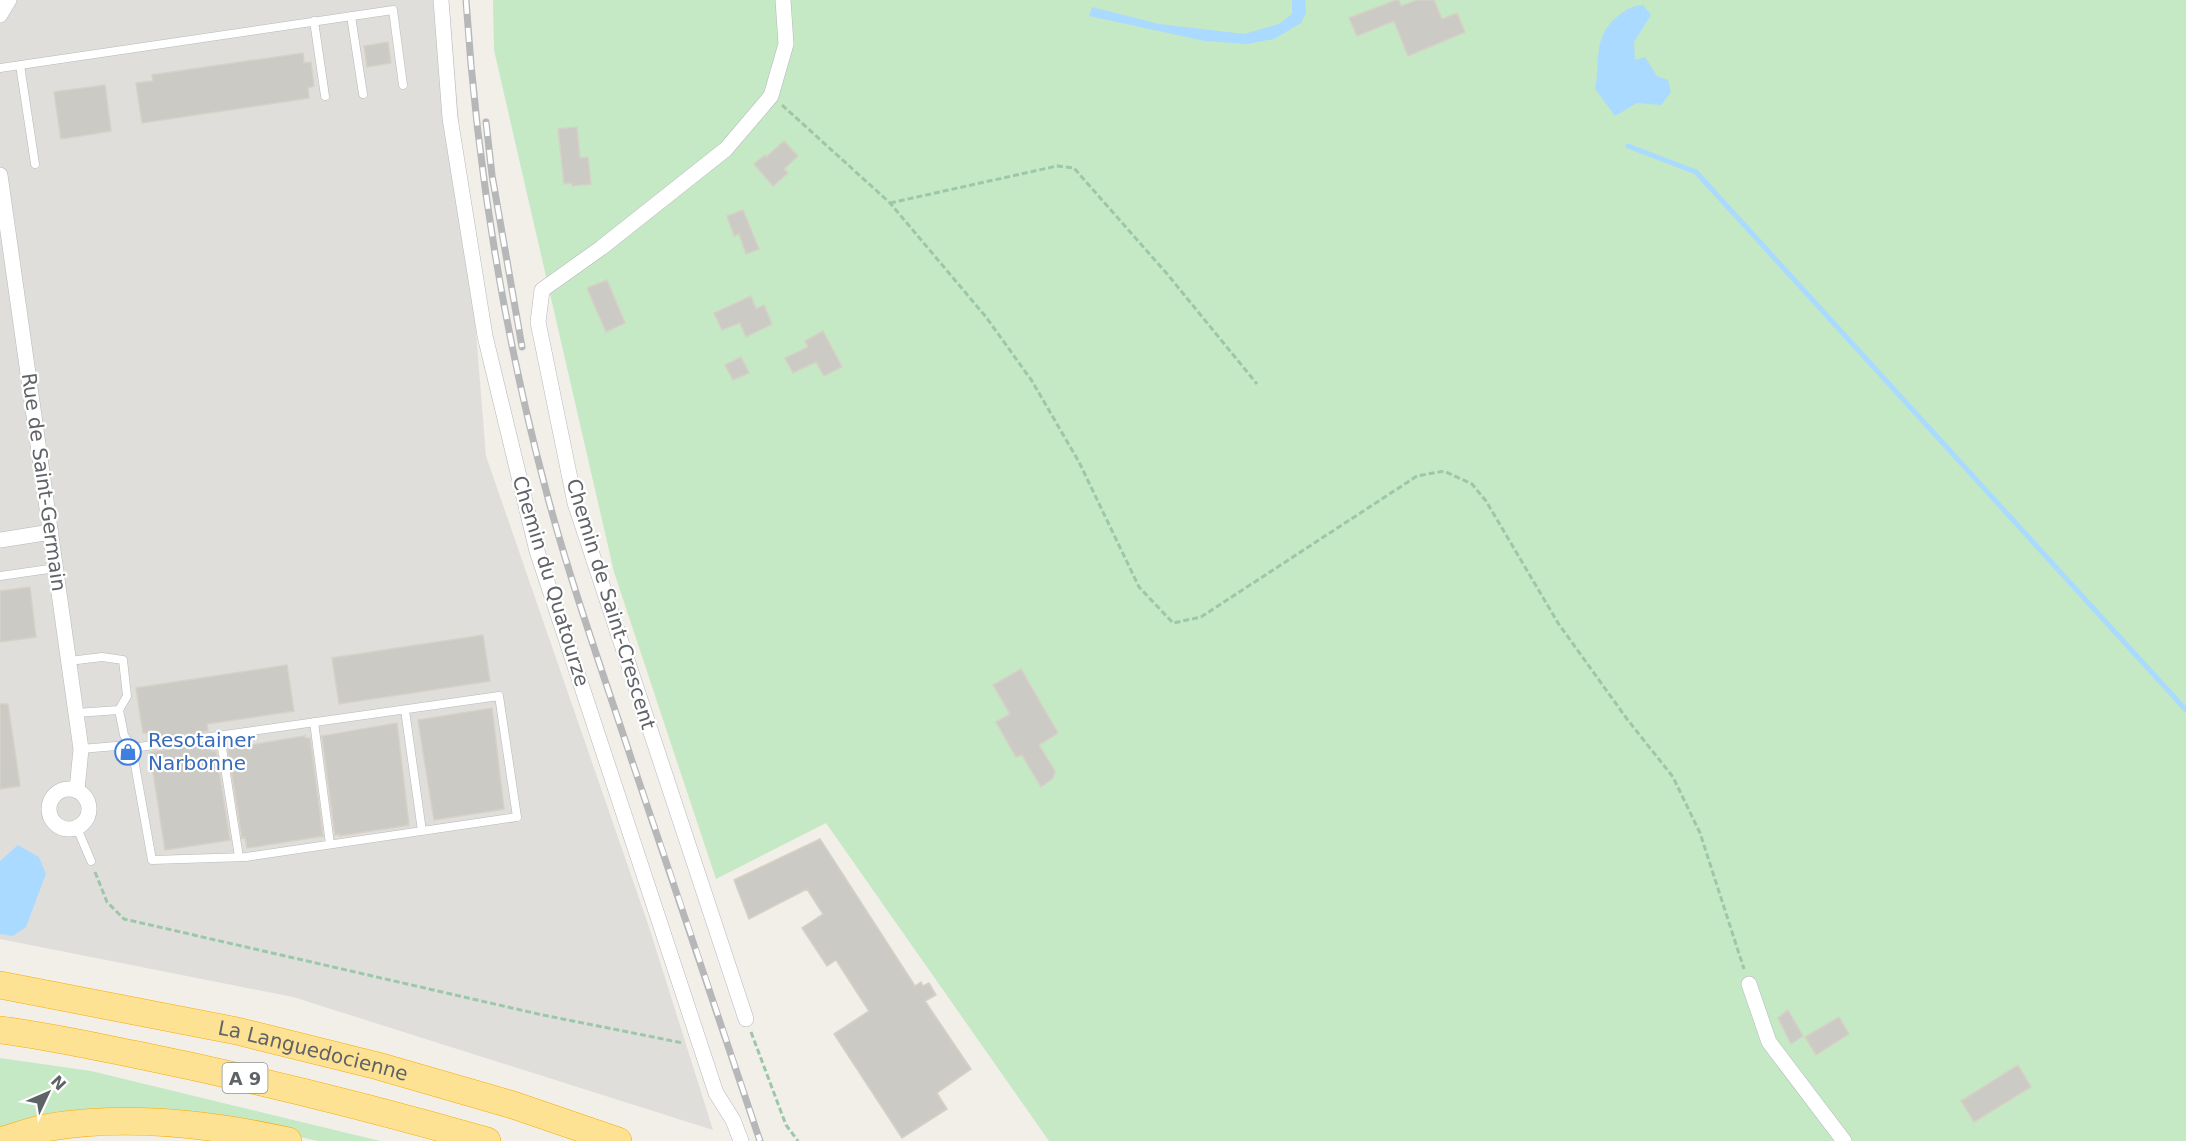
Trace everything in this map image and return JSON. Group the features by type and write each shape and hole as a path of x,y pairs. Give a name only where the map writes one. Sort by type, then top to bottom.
{"highway":[{"name":"La Languedocienne","path":"4,984 237,1031 378,1066 513,1105 618,1141"},
{"name":"La Languedocienne","path":"0,1030 219,1071 371,1108 487,1141"},
{"path":"0,1141 44,1128 122,1120 238,1130 288,1141"}],"street":[{"path":"0,15 9,0"},
{"name":"Chemin du Quatourze","path":"441,0 450,118 485,336 537,551 716,1093 733,1120 741,1141"},
{"name":"Chemin de Saint-Crescent","path":"746,1019 575,503 538,321 542,290 601,248 726,149 771,96 786,44 783,0"},
{"name":"Rue de Saint-Germain","path":"0,175 81,749 77,790"},
{"path":"0,540 51,532"},
{"path":"77,790 87,799 90,813 83,825 77,828 64,829 58,826 50,816 50,803 58,792 77,790"},
{"path":"1749,984 1769,1042 1844,1141"}],"lane":[{"path":"0,68 393,10 403,85"},
{"path":"351,16 363,94"},
{"path":"314,21 325,96"},
{"path":"20,65 35,164"},
{"path":"0,576 56,568"},
{"path":"69,661 102,657 123,660 127,696 119,710 124,735 132,748 152,860 239,857 517,817 499,696 132,748 116,746 81,749"},
{"path":"76,713 119,710"},
{"path":"405,710 422,831"},
{"path":"314,722 330,844"},
{"path":"220,735 239,857"},
{"path":"77,828 91,861"}],"path":[{"path":"771,96 890,204 986,317 1032,381 1079,462 1139,587 1173,623 1201,617 1417,476 1444,471 1472,484 1486,501 1558,623 1627,719 1673,777 1700,833 1749,984"},
{"path":"890,204 1057,166 1074,168 1168,275 1257,384"},
{"path":"91,861 107,902 124,919 134,922 677,1043 700,1043"},
{"path":"746,1019 786,1125 798,1141"}],"shaded area":[{"path":"0,0 449,0 486,456 649,927 713,1130 293,997 0,939"}],"green space":[{"path":"493,0 2186,0 2186,1141 1049,1141 826,823 716,879 614,572 494,50"},
{"path":"0,1058 91,1071 380,1141 318,1141 239,1123 0,1133"}],"water":[{"path":"1292,0 1305,0 1306,13 1301,23 1274,39 1247,44 1205,41 1089,16 1092,7 1159,24 1244,34 1279,24 1292,14"},
{"path":"1643,5 1651,15 1634,42 1635,60 1645,57 1657,76 1668,80 1671,92 1661,105 1637,103 1615,116 1595,89 1601,41 1604,32 1618,16 1629,8"},
{"path":"18,845 39,857 46,874 26,927 13,936 0,934 0,861"}],"building":[{"path":"1399,0 1401,6 1417,0 1434,0 1442,19 1457,13 1465,32 1408,56 1394,21 1357,36 1349,18"},
{"path":"388,42 391,63 367,67 364,46"},
{"path":"303,53 304,63 311,62 314,86 308,88 309,98 142,123 136,83 153,81 152,75"},
{"path":"105,85 111,131 61,139 54,92"},
{"path":"577,127 580,158 588,157 591,184 572,186 572,183 564,184 558,129"},
{"path":"784,141 798,156 784,169 788,173 773,186 754,164"},
{"path":"743,210 759,249 746,254 739,234 734,236 727,216"},
{"path":"607,280 625,323 606,332 587,288"},
{"path":"751,296 756,309 764,305 772,324 746,337 740,323 722,330 714,313"},
{"path":"823,331 842,367 824,376 816,362 793,373 785,358 808,347 805,341"},
{"path":"741,357 749,373 733,380 725,365"},
{"path":"30,587 36,637 0,642 0,591"},
{"path":"483,635 490,681 339,704 332,658"},
{"path":"287,665 294,711 207,724 208,731 148,740 147,733 143,733 136,688"},
{"path":"1021,669 1058,733 1039,745 1055,771 1053,778 1041,787 1022,755 1016,757 996,722 1010,714 993,685"},
{"path":"0,704 8,704 20,786 0,789"},
{"path":"492,708 504,809 434,820 418,720"},
{"path":"397,723 409,825 335,835 322,736"},
{"path":"305,736 305,738 310,738 323,836 247,848 245,837 242,838 228,749"},
{"path":"210,743 211,751 216,751 230,840 165,850 150,752"},
{"path":"820,839 915,986 921,982 923,986 929,983 936,995 925,1001 971,1069 937,1093 947,1109 902,1138 834,1034 869,1011 836,960 827,966 802,928 823,914 807,889 749,919 734,880"},
{"path":"1788,1010 1803,1036 1791,1044 1778,1018"},
{"path":"1839,1017 1849,1034 1816,1055 1805,1037"},
{"path":"2018,1065 2031,1087 1974,1122 1961,1101"}],"waterway":[{"path":"1628,146 1696,172 2186,710"}],"railway":[{"path":"466,0 485,188 506,313 532,437 567,565 760,1141"},
{"path":"486,122 492,175 522,347"}],"place":[{"name":"Resotainer Narbonne","path":"128,752"}]}
